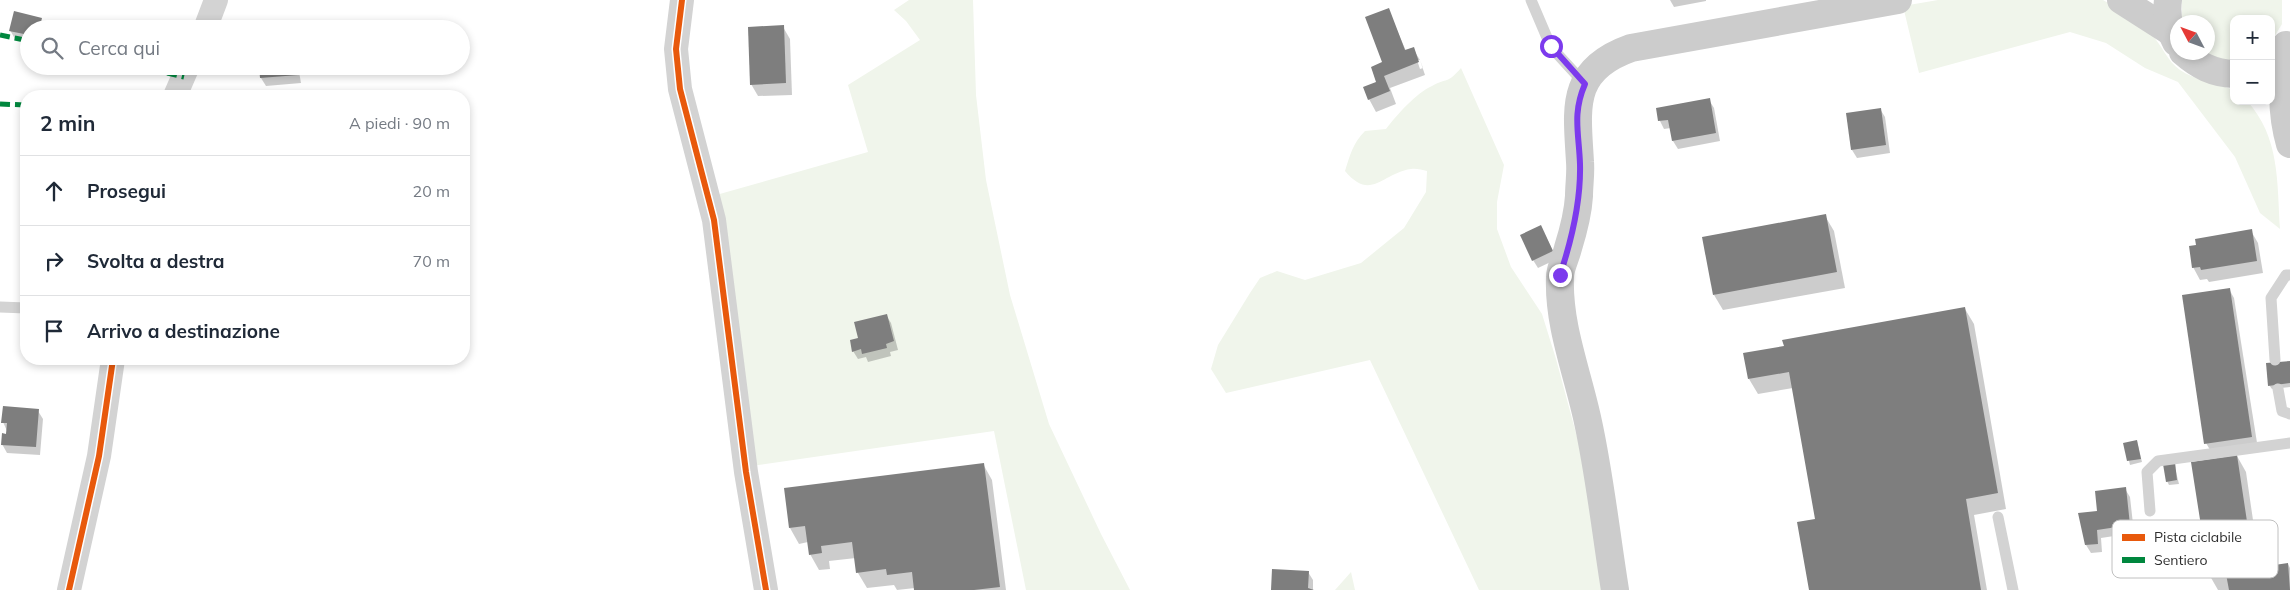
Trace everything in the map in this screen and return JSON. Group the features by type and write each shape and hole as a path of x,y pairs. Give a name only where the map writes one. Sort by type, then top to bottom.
{"main road":[{"path":"1615,590 1588,422 1560,298 1560,275 1569,247 1578,203 1580,164 1576,118 1578,101 1585,84 1594,69 1605,60 1631,48 1898,0"},
{"path":"2120,0 2170,38"},
{"path":"2168,0 2166,10 2170,22"},
{"path":"2282,48 2282,90 2288,135"},
{"path":"2193,60 2198,66 2229,76"},
{"path":"2268,105 2288,135"}],"street":[{"path":"208,20 216,0"},
{"path":"682,0 676,49 680,89 714,220 746,472 766,590"},
{"path":"178,90 184,75"},
{"path":"69,590 100,456 112,365"}],"lane":[{"path":"1531,0 1551,46 1585,84"},
{"path":"2275,360 2271,298 2286,276 2290,275"},
{"path":"0,307 20,308"},
{"path":"2278,389 2282,411 2290,414"},
{"path":"2150,511 2147,472 2158,461 2290,443"},
{"path":"1998,517 2013,590"}],"shaded area":[{"path":"909,0 973,0 976,95 986,180 1010,295 1049,424 1101,534 1130,590 1026,590 994,431 751,466 709,197 868,152 848,85 920,40 906,21 894,10"},
{"path":"1938,0 2103,0 2128,15 2151,34 2170,60 2180,70 2198,79 2230,89 2230,105 2250,105 2258,115 2266,130 2275,161 2280,229 2260,213 2235,157 2178,82 2145,68 2106,43 2070,32 1919,73 1903,6"},
{"path":"2182,0 2282,0 2282,24 2275,35 2275,15 2230,15 2230,60 2215,58 2215,15 2182,15"},
{"path":"1461,68 1504,165 1497,202 1497,229 1511,267 1542,314 1556,359 1584,463 1609,590 1479,590 1370,360 1226,393 1211,369 1218,345 1260,278 1277,271 1305,280 1361,263 1404,228 1426,192 1427,171 1411,169 1377,183 1370,185 1362,184 1354,180 1345,171 1350,154 1365,131 1386,129 1419,94 1437,83 1449,79"},
{"path":"1351,572 1355,590 1335,590"}],"building":[{"path":"1389,8 1405,50 1414,47 1419,62 1384,76 1390,91 1368,100 1363,87 1376,82 1371,67 1382,62 1365,17"},
{"path":"14,11 42,18 41,20 20,20 20,33 9,31"},
{"path":"784,25 786,83 750,85 748,27"},
{"path":"260,75 298,75 260,78"},
{"path":"1710,98 1716,133 1672,141 1668,120 1658,121 1656,108"},
{"path":"1881,108 1886,145 1851,150 1846,113"},
{"path":"1826,214 1837,272 1713,295 1702,237"},
{"path":"1541,225 1553,251 1532,261 1520,235"},
{"path":"2252,229 2257,261 2201,270 2200,267 2192,268 2189,246 2196,245 2195,239"},
{"path":"2230,288 2252,437 2204,444 2182,295"},
{"path":"1965,307 1998,493 1966,499 1981,590 1809,590 1797,522 1815,519 1789,372 1748,379 1743,353 1784,346 1782,340"},
{"path":"887,314 894,341 886,344 887,348 862,354 861,349 852,352 850,340 858,338 854,322"},
{"path":"2290,361 2290,383 2268,386 2266,363"},
{"path":"3,406 39,409 36,447 1,445 2,433 6,434 7,423 1,423"},
{"path":"2137,440 2141,459 2127,461 2123,443"},
{"path":"2237,455 2247,520 2200,520 2191,462"},
{"path":"2175,462 2177,480 2166,482 2163,464"},
{"path":"984,463 1000,587 974,590 914,590 912,572 887,575 886,569 856,573 852,542 821,546 822,553 809,555 805,526 789,528 784,488"},
{"path":"2126,487 2129,520 2112,520 2112,528 2097,530 2098,544 2085,545 2078,513 2097,511 2095,491"},
{"path":"2288,563 2290,590 2229,590 2227,578 2278,578 2278,564"},
{"path":"1272,569 1309,571 1308,588 1314,590 1271,590"}],"marked path":[{"path":"0,35 20,39"},
{"path":"176,75 184,77"},
{"path":"0,104 20,105"}],"cycle path":[{"path":"682,0 676,49 680,89 714,220 746,472 766,590"},
{"path":"69,590 99,456 112,365"}],"route":[{"path":"1551,46 1585,84 1578,101 1576,118 1580,164 1578,203 1569,247 1560,275"}]}
